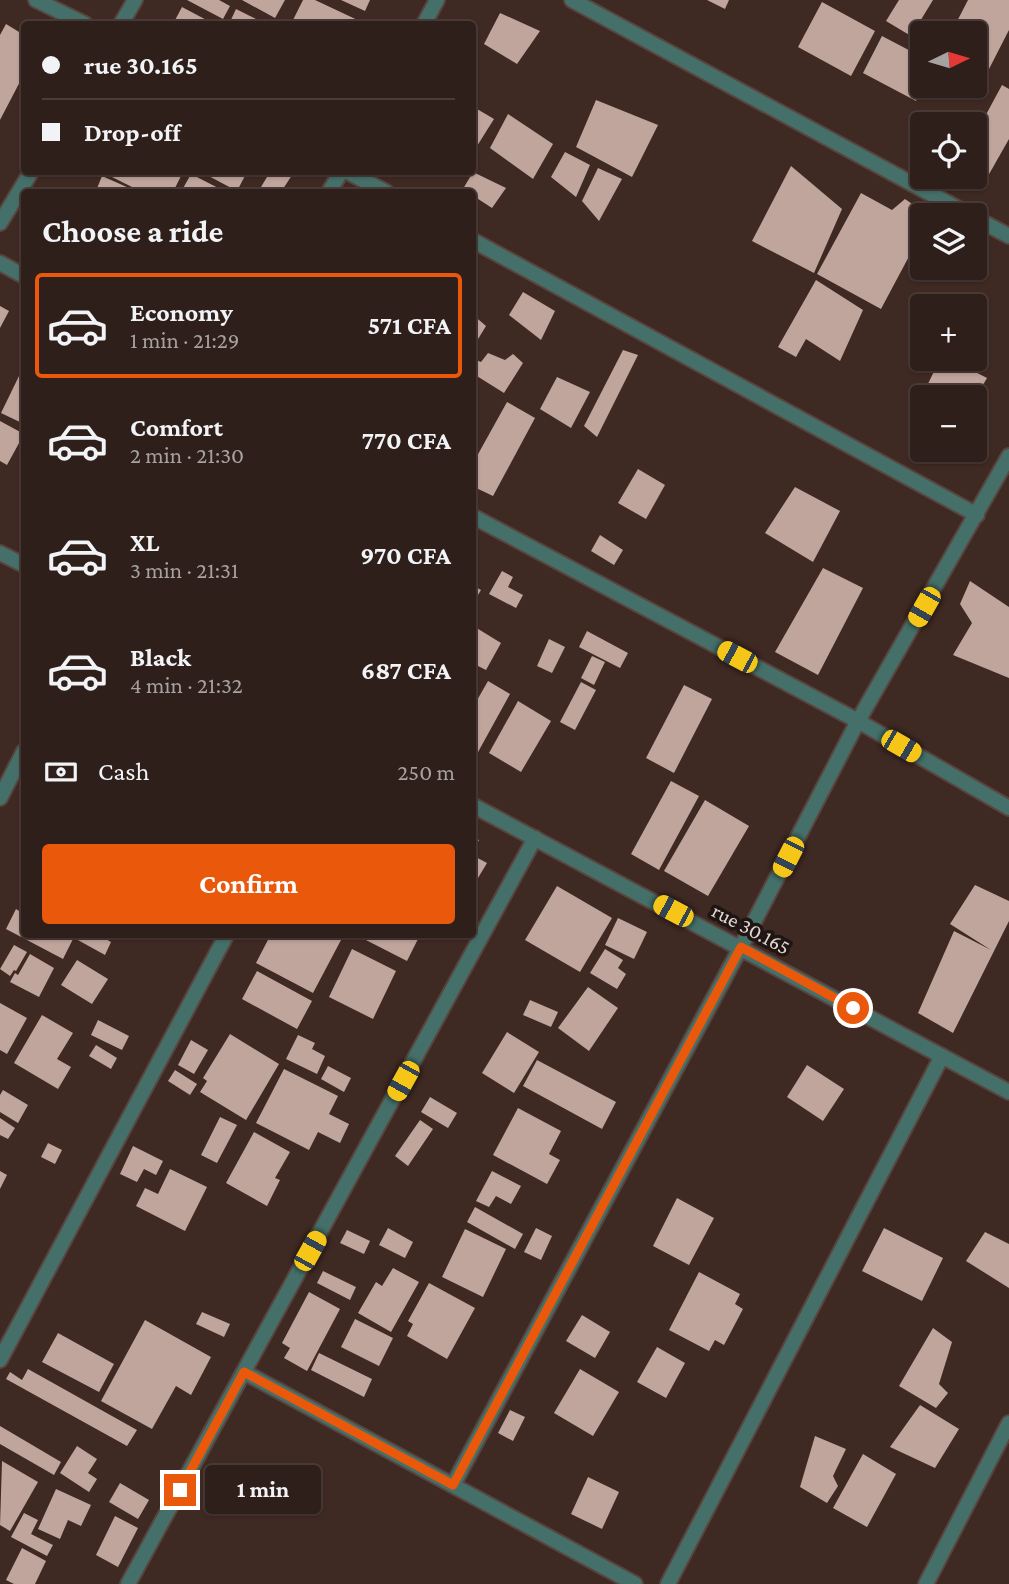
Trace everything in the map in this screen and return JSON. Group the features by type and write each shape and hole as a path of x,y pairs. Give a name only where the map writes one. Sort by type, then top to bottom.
{"street":[{"path":"36,0 79,21"},
{"path":"123,21 135,0"},
{"path":"426,21 437,0"},
{"path":"572,0 948,203"},
{"path":"0,223 29,175"},
{"path":"354,175 380,189"},
{"path":"987,224 1009,236"},
{"path":"476,242 976,515"},
{"path":"0,263 21,274"},
{"path":"453,1485 741,947 858,721 1009,456"},
{"path":"476,518 858,721 1009,808"},
{"path":"0,553 21,564"},
{"path":"0,798 21,757"},
{"name":"rue 30.165","path":"476,807 1009,1092"},
{"path":"128,1584 536,838"},
{"path":"0,1360 225,938"},
{"path":"668,1584 942,1056"},
{"path":"244,1372 635,1584"},
{"path":"926,1584 1009,1423"}],"building":[{"path":"187,0 219,0 230,6 223,19"},
{"path":"242,0 285,0 275,18"},
{"path":"303,0 315,0 360,21 292,21"},
{"path":"341,0 370,0 365,11"},
{"path":"707,0 729,0 725,9"},
{"path":"899,0 933,0 920,21 910,21 910,35 886,21"},
{"path":"968,0 1009,0 1009,30 989,69 987,21 957,21"},
{"path":"822,2 875,31 851,76 798,47"},
{"path":"182,7 208,21 175,21"},
{"path":"236,9 260,21 230,21"},
{"path":"500,13 540,31 517,64 484,44"},
{"path":"6,24 21,33 21,80 0,120 0,35"},
{"path":"882,36 910,51 910,98 863,73"},
{"path":"1002,85 1009,89 1009,139 988,176 987,176 987,113"},
{"path":"596,100 658,125 632,177 576,147"},
{"path":"476,108 494,119 476,148"},
{"path":"508,114 553,144 533,179 490,148"},
{"path":"565,152 590,165 576,197 551,177"},
{"path":"791,166 842,209 814,273 752,241"},
{"path":"598,168 622,179 599,221 582,201"},
{"path":"476,173 506,188 492,208 476,198 476,189 463,189 471,175"},
{"path":"108,175 182,175 174,189 134,188"},
{"path":"193,175 220,189 183,189"},
{"path":"207,175 245,175 238,189"},
{"path":"268,175 292,175 283,189 260,189"},
{"path":"102,176 129,188 128,189 97,189"},
{"path":"861,193 892,210 905,199 911,203 910,255 881,309 817,274"},
{"path":"816,280 863,310 840,361 806,339 796,357 778,347"},
{"path":"523,292 555,311 541,340 509,315"},
{"path":"0,306 9,311 0,328"},
{"path":"476,317 486,326 476,342"},
{"path":"623,350 638,355 597,437 584,426"},
{"path":"488,353 505,360 513,354 523,363 504,393 476,376 476,360 481,362"},
{"path":"934,371 973,371 987,378 983,385 927,385"},
{"path":"19,376 21,423 1,413"},
{"path":"557,377 590,392 571,428 540,409"},
{"path":"507,402 535,418 493,496 476,488 476,458"},
{"path":"0,421 21,432 21,439 7,465 0,461"},
{"path":"638,469 665,485 646,519 618,503"},
{"path":"795,487 840,511 813,562 765,533"},
{"path":"600,535 623,550 614,565 591,551"},
{"path":"823,568 863,588 818,675 775,652"},
{"path":"502,571 513,577 508,587 523,595 516,608 489,594"},
{"path":"970,581 1009,607 1009,678 953,655 972,623 960,604"},
{"path":"476,628 501,643 486,670 476,665"},
{"path":"587,631 628,653 620,668 579,647"},
{"path":"549,639 565,647 552,673 537,666"},
{"path":"592,656 605,662 594,685 581,678"},
{"path":"488,681 510,694 476,756 476,702"},
{"path":"581,682 596,690 575,730 560,722"},
{"path":"684,685 712,699 674,773 646,758"},
{"path":"518,701 551,721 521,772 489,753"},
{"path":"671,781 699,796 659,870 631,854"},
{"path":"705,800 749,826 708,896 664,871"},
{"path":"476,857 487,863 476,881"},
{"path":"975,885 1009,901 1009,921 953,1033 918,1013 954,931 991,950 950,924"},
{"path":"557,886 612,918 580,972 525,940"},
{"path":"16,909 21,912 21,937 6,929"},
{"path":"618,918 647,932 634,959 605,945"},
{"path":"23,938 73,939 63,959"},
{"path":"104,938 111,942 105,955 76,939"},
{"path":"269,938 341,940 313,993 256,963"},
{"path":"362,938 418,938 407,961"},
{"path":"14,945 27,952 10,976 0,969"},
{"path":"352,949 396,971 373,1019 329,997"},
{"path":"605,949 623,960 618,968 626,974 617,989 590,973"},
{"path":"30,954 54,968 39,997 10,982 15,973 18,975"},
{"path":"77,960 108,979 92,1004 61,985"},
{"path":"257,971 312,1001 297,1029 242,999"},
{"path":"588,987 618,1008 589,1051 558,1028"},
{"path":"530,1000 558,1012 551,1027 523,1015"},
{"path":"0,1003 27,1018 7,1054 0,1050"},
{"path":"42,1015 73,1033 57,1059 71,1067 58,1089 14,1063"},
{"path":"98,1020 129,1036 122,1050 91,1035"},
{"path":"507,1032 539,1052 514,1093 482,1073"},
{"path":"230,1034 279,1064 246,1120 200,1092 207,1081 203,1078"},
{"path":"298,1035 315,1043 312,1049 325,1056 317,1074 286,1059"},
{"path":"191,1040 208,1050 194,1074 178,1065"},
{"path":"96,1045 117,1058 111,1069 89,1056"},
{"path":"537,1060 616,1102 602,1129 523,1086"},
{"path":"807,1065 844,1089 823,1121 787,1097"},
{"path":"328,1066 351,1078 344,1092 321,1079"},
{"path":"284,1069 338,1096 329,1114 349,1124 340,1143 318,1132 309,1150 256,1123"},
{"path":"175,1070 197,1084 190,1095 168,1081"},
{"path":"3,1090 28,1105 18,1123 0,1112 0,1095"},
{"path":"430,1097 457,1113 448,1128 421,1112"},
{"path":"518,1108 561,1131 549,1154 560,1160 547,1184 493,1155"},
{"path":"220,1117 237,1125 217,1163 201,1155"},
{"path":"0,1118 15,1128 8,1139 0,1135"},
{"path":"420,1120 433,1129 408,1166 395,1156"},
{"path":"254,1132 290,1152 275,1178 280,1180 267,1206 226,1183"},
{"path":"48,1143 62,1150 55,1164 41,1157"},
{"path":"133,1146 163,1161 156,1175 144,1169 137,1182 120,1174"},
{"path":"170,1169 207,1187 185,1231 136,1206 145,1188 158,1194"},
{"path":"0,1171 7,1175 0,1189"},
{"path":"492,1171 521,1186 511,1204 496,1196 489,1207 476,1201"},
{"path":"677,1198 714,1218 689,1265 653,1246"},
{"path":"475,1207 523,1234 515,1249 467,1222"},
{"path":"388,1228 413,1242 405,1258 379,1245"},
{"path":"536,1228 552,1236 541,1260 524,1252"},
{"path":"884,1228 943,1258 922,1301 862,1271"},
{"path":"465,1229 506,1249 483,1297 442,1277"},
{"path":"347,1230 370,1241 364,1254 340,1243"},
{"path":"985,1232 1009,1244 1009,1288 966,1261"},
{"path":"393,1268 419,1282 391,1332 358,1313 376,1282 382,1286"},
{"path":"323,1271 356,1287 350,1300 317,1283"},
{"path":"699,1272 740,1294 735,1304 743,1309 724,1345 715,1340 709,1351 669,1330"},
{"path":"429,1283 475,1308 447,1359 407,1336 413,1324 408,1321"},
{"path":"309,1292 340,1309 307,1371 284,1358 290,1348 282,1343"},
{"path":"202,1312 230,1324 224,1337 196,1324"},
{"path":"582,1315 610,1332 595,1358 566,1341"},
{"path":"355,1319 393,1338 379,1366 341,1347"},
{"path":"145,1320 211,1357 191,1395 176,1386 152,1429 101,1401"},
{"path":"933,1328 952,1342 939,1384 948,1393 936,1408 899,1386"},
{"path":"58,1333 114,1364 99,1392 42,1362"},
{"path":"657,1347 685,1363 666,1398 637,1382"},
{"path":"319,1353 372,1379 364,1397 311,1370"},
{"path":"28,1369 137,1430 127,1446 6,1379 10,1372 22,1380"},
{"path":"580,1369 619,1392 593,1436 554,1413"},
{"path":"920,1405 959,1429 935,1468 890,1447"},
{"path":"510,1410 525,1417 513,1441 498,1433"},
{"path":"0,1426 61,1462 54,1475 0,1444"},
{"path":"815,1436 846,1449 833,1476 838,1486 827,1503 800,1487"},
{"path":"77,1446 97,1459 88,1473 97,1479 89,1492 60,1473"},
{"path":"863,1454 896,1474 867,1527 833,1508"},
{"path":"2,1461 38,1482 10,1531 0,1525"},
{"path":"588,1477 619,1492 602,1529 571,1514"},
{"path":"120,1483 149,1500 138,1519 109,1502"},
{"path":"56,1489 91,1505 81,1526 68,1520 60,1539 38,1529"},
{"path":"24,1513 38,1520 31,1534 53,1545 47,1556 11,1537"},
{"path":"115,1516 138,1528 118,1567 96,1555"},
{"path":"22,1548 46,1561 35,1584 14,1584 6,1580"}],"route":[{"path":"180,1490 244,1372 453,1485 741,947 853,1008"}]}
